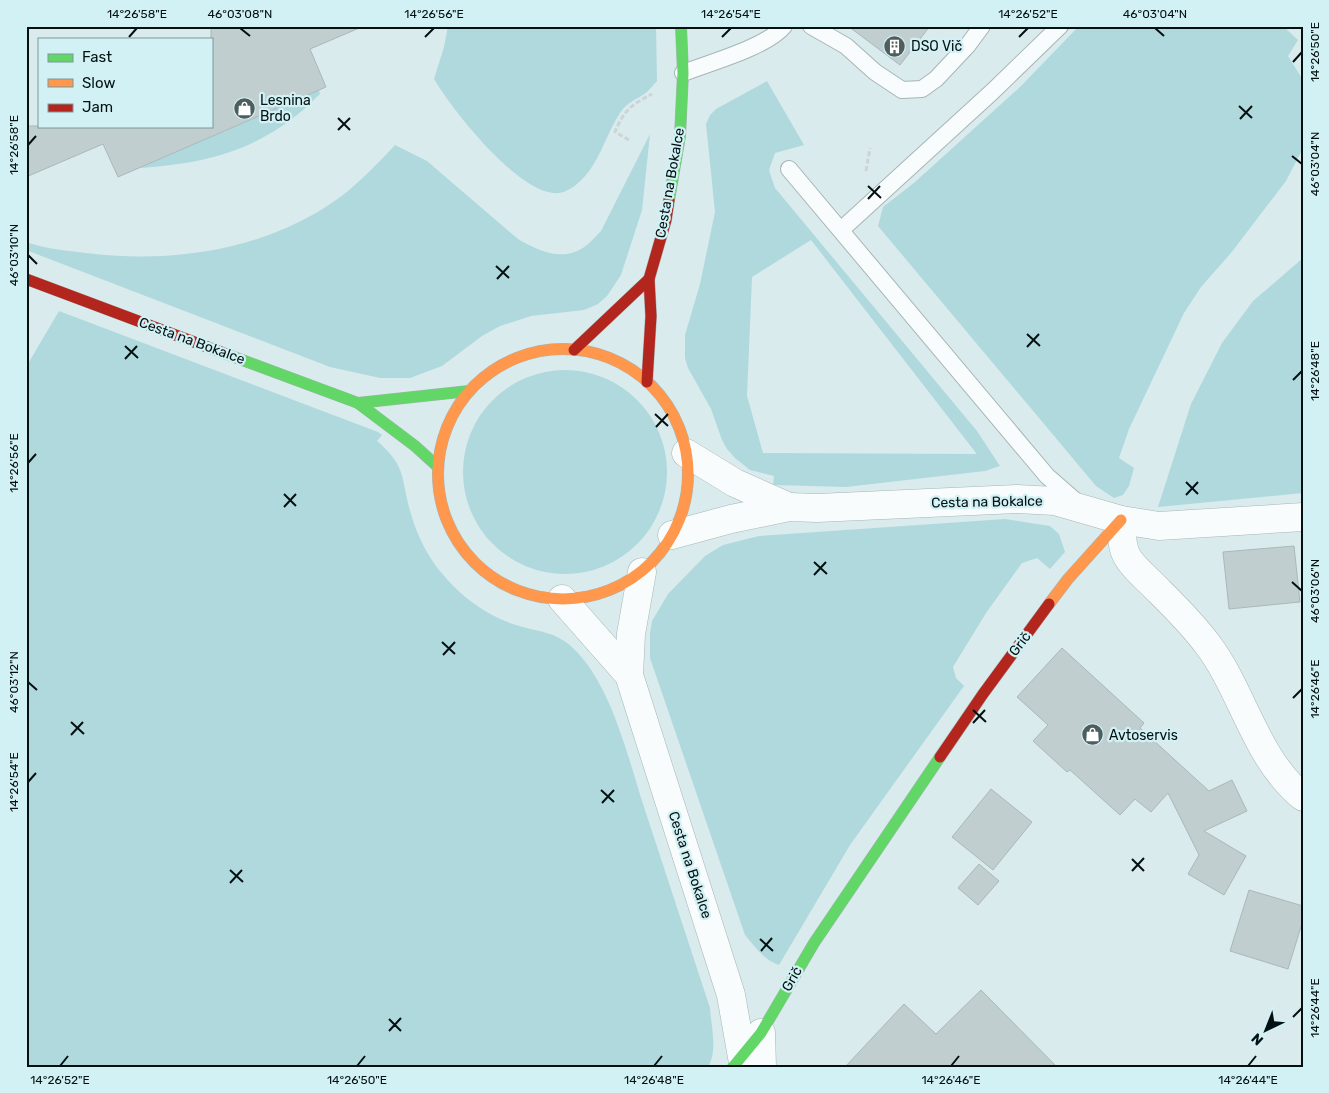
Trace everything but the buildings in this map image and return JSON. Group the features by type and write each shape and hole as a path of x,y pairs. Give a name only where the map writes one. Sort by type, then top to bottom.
{"street":[{"name":"Cesta na Bokalce","path":"647,382 651,316 649,279 666,220 680,136 681,26"},
{"name":"Cesta na Bokalce","path":"26,278 358,403 416,446 437,466"},
{"path":"574,350 649,279"},
{"path":"558,349 574,350 606,357 634,372 647,382 659,394 676,422 686,453 688,487 680,520 672,535 664,549 642,572 618,587 604,592 576,599 562,600 536,597 512,589 490,576 471,560 456,540 445,516 439,492 437,466 446,426 469,391 487,374 509,360 541,351 558,349"},
{"name":"Cesta na Bokalce","path":"358,403 469,391"},
{"name":"Cesta na Bokalce","path":"686,453 735,483 789,507"},
{"name":"Cesta na Bokalce","path":"672,535 731,519 789,507 817,508 1017,499 1055,501 1121,520 1159,526 1303,517"},
{"path":"1121,520 1123,542 1127,557 1186,618 1209,646 1225,672 1271,761 1303,797"},
{"name":"Grič","path":"761,1033 814,943 983,694 1068,579 1121,520"},
{"name":"Cesta na Bokalce","path":"642,572 631,634 629,675 731,995 746,1064"},
{"name":"Cesta na Bokalce","path":"562,600 629,675"},
{"path":"746,1064 761,1033"}],"lane":[{"path":"682,73 760,44 775,36 784,26"},
{"path":"811,26 846,46 875,72 902,90 922,89 936,80 968,45 982,26"},
{"path":"840,230 993,91 1060,26"},
{"path":"789,169 1047,476 1086,510"}],"path":[{"path":"629,140 615,132 620,119 626,111 633,104 652,94 682,73"}],"shaded area":[{"path":"448,26 656,26 657,81 647,92 623,109 585,177 569,190 553,193 538,188 521,178 504,164 455,110 434,79"},
{"path":"1079,26 1283,26 1298,40 1288,56 1303,80 1303,148 1286,181 1231,253 1201,287 1184,313 1129,429 1119,458 1134,468 1129,486 1123,495 1114,498 1096,486 878,226 883,207 915,182 1021,86"},
{"path":"767,81 804,145 775,153 769,170 775,188 977,431 1000,466 985,471 846,487 773,485 774,476 750,470 727,449 711,409 688,368 685,358 685,335 700,284 715,212 706,124 710,115 716,109","holes":["811,240 976,453 763,453 747,396 752,277"]},
{"path":"319,90 320,94 297,115 279,128 241,148 222,155 182,164 139,168"},
{"path":"650,134 642,210 621,275 607,296 598,304 584,310 531,316 500,326 482,336 442,366 410,378 380,378 330,367 26,250 26,242 45,247 112,256 147,256 182,254 250,241 283,229 314,214 343,195 364,177 395,145 427,161 518,239 554,254 570,253 584,247 601,231"},
{"path":"1303,258 1303,493 1158,507 1191,404 1222,343 1253,301"},
{"path":"59,311 378,432 382,435 377,441 393,457 403,478 411,516 417,533 430,557 456,589 474,604 494,616 516,625 554,635 574,649 587,664 609,702 625,745 710,1008 713,1054 708,1067 26,1067 26,367"},
{"path":"565,370 585,372 613,382 630,393 644,407 659,433 665,452 667,472 665,492 655,520 644,537 630,551 604,566 585,572 565,574 545,572 517,562 500,551 486,537 471,511 465,492 463,472 465,452 475,424 486,407 500,393 526,378 545,372"},
{"path":"1005,519 1050,526 1059,534 1065,552 1050,569 1037,558 1022,563 986,613 953,667 956,678 964,686 850,845 779,965 774,963 760,953 745,935 650,658 652,621 668,594 705,556 723,545 759,536"}],"traffic: fast":[{"path":"669,200 680,136 683,73 681,26"},
{"path":"226,354 358,403 415,446 437,466"},
{"path":"358,403 469,391"},
{"path":"733,1067 761,1033 814,943 940,757"}],"traffic: slow":[{"path":"551,349 575,349 611,358 633,370 652,385 667,404 679,426 686,450 688,474 686,498 679,522 667,544 652,563 633,578 611,590 575,599 551,599 515,590 493,578 474,563 459,544 447,522 438,486 438,462 447,426 459,404 474,385 493,370 515,358 551,349"},
{"path":"1049,604 1068,579 1121,520"}],"traffic: jam":[{"path":"647,382 651,316 649,279 666,220 669,200"},
{"path":"26,279 226,354"},
{"path":"574,350 649,279"},
{"path":"940,757 983,694 1049,604"}],"place":[{"name":"DSO Vič","path":"895,46"},
{"name":"Lesnina Brdo","path":"244,108"},
{"name":"Avtoservis","path":"1093,735"}]}
